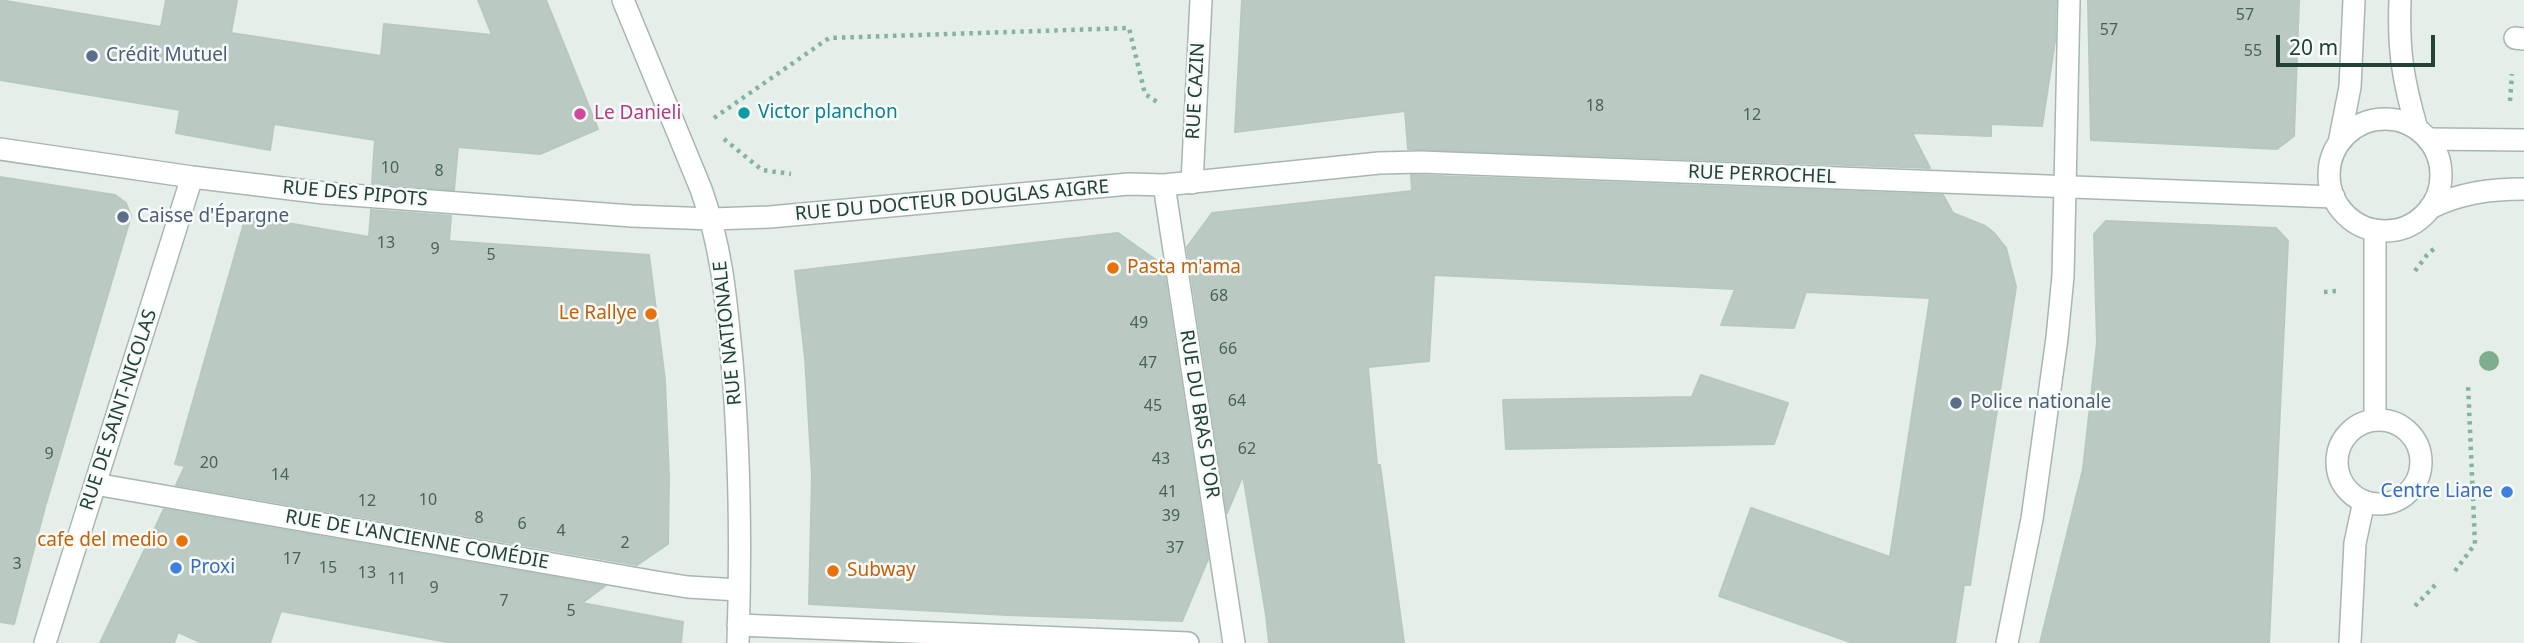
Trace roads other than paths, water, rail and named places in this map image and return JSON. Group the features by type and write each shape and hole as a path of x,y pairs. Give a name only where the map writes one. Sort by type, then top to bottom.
{"street":[{"name":"RUE NATIONALE","path":"623,0 712,219 725,279 737,423 738,634"},
{"name":"RUE CAZIN","path":"1192,183 1201,0"},
{"path":"2007,643 2032,519 2063,276 2069,0"},
{"path":"2354,0 2350,87 2339,143 2330,165 2329,182 2342,211 2353,221 2375,230 2402,229 2417,221 2430,208 2440,186 2441,169 2436,153 2423,134 2401,67 2400,0"},
{"path":"2339,143 2358,126 2375,120 2401,121 2423,134 2524,140"},
{"name":"RUE DES PIPOTS","path":"0,149 324,193 632,216 712,219"},
{"name":"RUE PERROCHEL","path":"1192,183 1379,163 1421,162 2334,197"},
{"name":"RUE DE SAINT-NICOLAS","path":"45,643 192,177"},
{"name":"RUE DU DOCTEUR DOUGLAS AIGRE","path":"712,219 770,217 1129,184 1192,183"},
{"name":"RUE DU BRAS D'OR","path":"1164,185 1234,643"},
{"path":"2430,208 2479,191 2524,189"},
{"path":"2375,230 2375,419"},
{"path":"2375,419 2394,422 2410,432 2421,454 2421,468 2414,486 2400,499 2382,504 2364,501 2344,486 2339,475 2337,456 2344,438 2352,429 2375,419"},
{"name":"RUE DE L'ANCIENNE COMÉDIE","path":"95,484 656,582 739,590"},
{"path":"2350,643 2357,532 2364,501"},
{"path":"738,634 1188,643"}],"place":[{"name":"Crédit Mutuel","path":"92,56"},
{"name":"Victor planchon","path":"744,113"},
{"name":"Le Danieli","path":"580,114"},
{"name":"Caisse d'Épargne","path":"123,217"},
{"name":"Pasta m'ama","path":"1113,268"},
{"name":"Le Rallye","path":"651,314"},
{"name":"Police nationale","path":"1956,403"},
{"name":"Centre Liane","path":"2507,492"},
{"name":"cafe del medio","path":"182,541"},
{"name":"Proxi","path":"176,568"},
{"name":"Subway","path":"833,571"}]}
